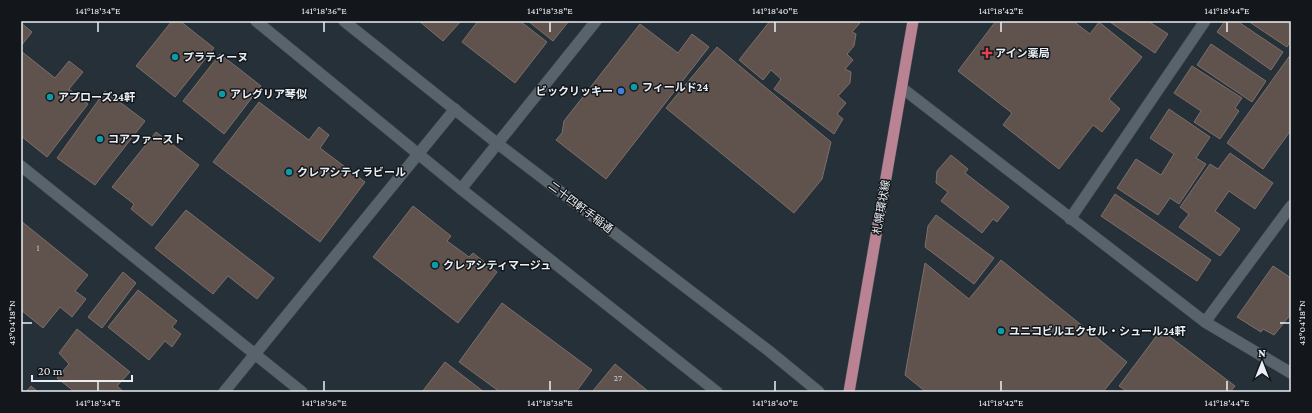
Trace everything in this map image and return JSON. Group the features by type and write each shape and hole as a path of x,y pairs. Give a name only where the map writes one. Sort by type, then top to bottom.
{"main road":[{"name":"札幌環状線","path":"849,392 913,21"}],"street":[{"path":"256,21 461,189 717,392"},
{"name":"二十四軒手稲通","path":"344,21 498,144 769,351 819,392"},
{"path":"461,189 596,21"},
{"path":"1070,219 1205,21"},
{"path":"902,88 1205,322 1291,372"},
{"path":"224,392 455,109"},
{"path":"21,166 302,392"},
{"path":"1205,322 1291,206"}],"building":[{"name":"プラティーヌ","path":"172,21 180,21 214,48 175,97 136,66"},
{"path":"419,21 461,21 443,41"},
{"path":"478,21 520,21 547,42 515,83 462,42"},
{"path":"528,21 569,21 553,41"},
{"path":"770,21 857,21 860,23 852,32 856,34 854,46 847,54 853,60 845,69 851,72 850,83 838,96 846,103 837,114 843,119 834,134 774,89 781,79 771,70 763,80 739,60"},
{"path":"996,21 1073,21 1090,34 1099,22 1142,57 1109,99 1120,109 1102,132 1093,125 1059,169 1003,125 1012,113 958,71"},
{"path":"1148,21 1168,34 1155,53 1110,22"},
{"path":"1225,21 1237,21 1283,52 1271,70 1217,32"},
{"path":"1248,21 1285,21 1291,25 1291,40 1287,47"},
{"path":"21,23 32,32 21,46"},
{"name":"フィールド24","path":"640,24 678,53 692,34 709,47 606,179 556,140 562,133 564,121"},
{"path":"1211,44 1266,81 1252,102 1197,65"},
{"path":"717,47 831,142 822,179 794,213 666,108"},
{"name":"アプローズ24軒","path":"21,51 55,78 69,61 83,72 69,89 88,104 47,157 21,136"},
{"name":"アレグリア琴似","path":"220,54 261,86 224,134 183,101"},
{"path":"1291,54 1291,130 1263,169 1227,143"},
{"path":"1192,66 1242,98 1235,108 1239,111 1220,139 1194,122 1201,111 1174,93"},
{"name":"コアファースト","path":"105,91 145,121 95,185 57,158"},
{"name":"クレアシティラビール","path":"259,102 309,140 319,127 329,135 320,148 365,182 320,242 213,162"},
{"path":"1169,109 1210,137 1196,158 1206,164 1179,204 1170,198 1158,215 1117,188 1136,159 1161,175 1174,154 1150,138"},
{"path":"156,132 199,165 152,226 131,209 134,204 112,187"},
{"path":"1230,153 1273,183 1255,209 1229,191 1215,211 1240,229 1220,256 1179,227 1189,214 1180,207 1210,164 1218,169"},
{"path":"951,155 968,169 965,173 1009,207 997,222 993,219 982,233 941,201 948,192 936,183 937,171"},
{"path":"1115,194 1211,260 1197,281 1101,216"},
{"name":"クレアシティマージュ","path":"413,206 451,236 447,241 469,257 473,253 497,272 458,323 373,257"},
{"path":"186,210 274,278 257,299 228,276 213,294 155,248"},
{"path":"936,215 994,258 974,284 925,247 928,226"},
{"path":"21,221 88,275 75,291 86,299 72,317 60,307 43,328 21,310"},
{"name":"ユニコビルエクセル・シュール24軒","path":"1001,260 1127,362 1103,392 926,392 905,375 925,263 969,299"},
{"path":"1273,266 1291,278 1291,314 1274,335 1263,329 1261,332 1237,317"},
{"path":"123,272 136,283 102,328 88,317"},
{"path":"138,290 177,321 172,327 181,334 172,347 165,341 149,360 108,327"},
{"path":"502,303 592,370 576,392 500,392 459,362"},
{"path":"77,329 130,372 117,386 124,392 75,392 57,378 69,364 59,353"},
{"path":"1161,330 1235,386 1230,392 1124,392 1125,390 1119,386"},
{"path":"445,362 484,392 422,392"},
{"path":"615,364 649,392 592,392"},
{"path":"31,386 38,392 26,392"}],"place":[{"name":"アイン薬局","path":"987,53"},
{"name":"プラティーヌ","path":"175,57"},
{"name":"フィールド24","path":"634,87"},
{"name":"ビックリッキー","path":"621,91"},
{"name":"アレグリア琴似","path":"222,94"},
{"name":"アプローズ24軒","path":"50,97"},
{"name":"コアファースト","path":"100,139"},
{"name":"クレアシティラビール","path":"289,172"},
{"name":"クレアシティマージュ","path":"435,265"},
{"name":"ユニコビルエクセル・シュール24軒","path":"1001,331"}]}
